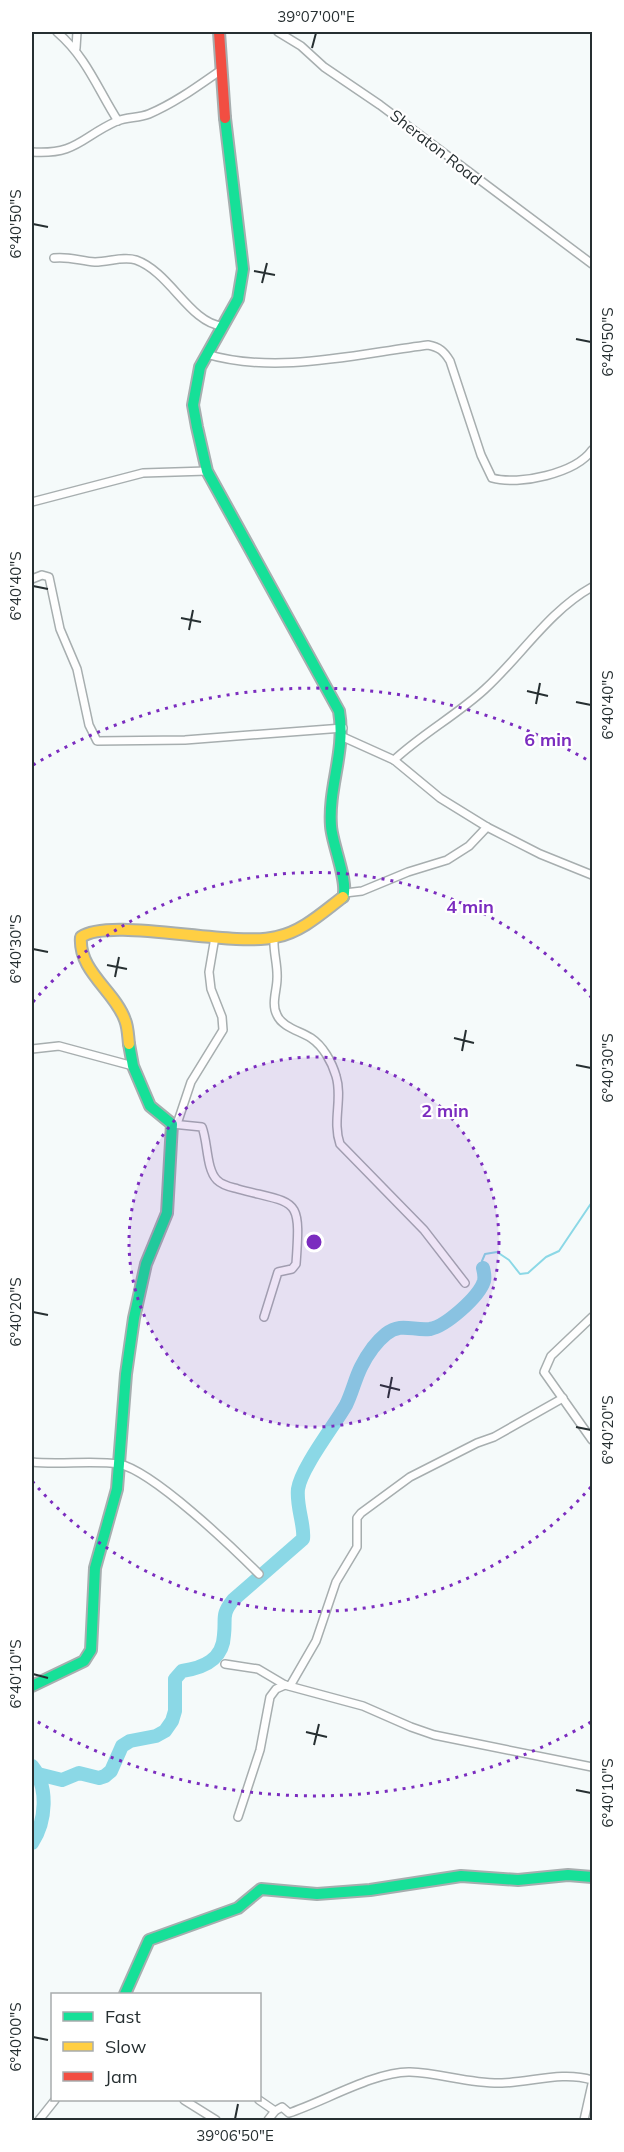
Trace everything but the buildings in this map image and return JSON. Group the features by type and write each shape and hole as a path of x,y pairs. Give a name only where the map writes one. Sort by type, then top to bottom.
{"street":[{"path":"57,32 76,48 118,121"},
{"path":"76,48 77,32"},
{"path":"219,32 221,70 243,269 238,299 206,354 195,384 193,405 207,471 330,692 343,732 331,813 332,835 345,893 344,899 306,924 288,934 274,938 91,930 81,938 80,948 87,964 125,1019 133,1066 150,1106 175,1124 202,1127 212,1174 222,1185 279,1198 290,1202 294,1209 298,1224 296,1264 292,1269 278,1272 264,1317"},
{"name":"Sheraton Road","path":"278,32 301,46 324,67 380,105 592,264"},
{"path":"32,152 66,150 118,121 145,115 162,108 221,70"},
{"path":"54,258 99,262 125,258 137,261 174,288 207,324 222,326"},
{"path":"206,354 233,361 281,363 428,345 444,351 450,361 481,455 492,478 522,480 545,476 589,455 592,450"},
{"path":"32,502 143,473 207,471"},
{"path":"32,579 42,575 49,577 60,628 77,669 89,725 97,741 185,740 343,732 394,760 432,793 487,826 540,854 592,875"},
{"path":"394,760 485,689 525,645 571,601 592,587"},
{"path":"345,893 362,891 408,872 447,860 469,846 487,826"},
{"path":"32,1686 84,1661 91,1650 95,1568 117,1489 126,1374 134,1318 146,1264 167,1213 175,1124 199,1066 223,1030 222,1017 211,988 209,972 215,937"},
{"path":"274,938 278,975 275,998 277,1016 284,1023 311,1038 323,1050 333,1068 337,1077 336,1132 340,1144 424,1230 465,1283"},
{"path":"32,1049 60,1046 133,1066"},
{"path":"592,1317 551,1356 544,1368 548,1379 564,1398 592,1440"},
{"path":"238,1817 260,1750 270,1697 273,1692 288,1686 316,1641 336,1582 357,1547 357,1518 410,1477 477,1443 494,1437 564,1398"},
{"path":"32,1462 119,1464 141,1474 224,1540 259,1574"},
{"path":"225,1664 258,1669 288,1686 363,1706 411,1727 462,1742 592,1767"},
{"path":"126,1993 150,1940 237,1908 261,1888 317,1894 370,1890 461,1876 511,1880 568,1875 592,1877"},
{"path":"289,2113 324,2101 352,2087 408,2072 498,2083 571,2075 592,2082 584,2121"},
{"path":"39,2121 54,2101"},
{"path":"186,2101 216,2121"},
{"path":"260,2101 275,2111"},
{"path":"268,2121 275,2111 282,2107 295,2121"}],"waterway":[{"path":"483,1268 482,1261 485,1254 497,1252 509,1260 520,1274 528,1273 546,1257 559,1251 592,1202"},
{"path":"38,1774 62,1780 79,1773 99,1778 105,1776 111,1771 122,1746 130,1741 156,1736 165,1731 175,1711 175,1679 182,1671 197,1668 216,1657 223,1644 225,1613 229,1605 303,1539 298,1495 300,1480 346,1405 363,1362 369,1353 391,1330 397,1328 430,1329 453,1317 481,1288 484,1279 483,1268"},
{"path":"32,1766 41,1784 44,1804 37,1835 32,1843"}],"traffic: fast":[{"path":"225,118 243,269 238,299 200,367 193,405 207,471 339,711 341,726 339,755 332,797 331,826 344,883 343,897"},
{"path":"32,1686 84,1661 91,1650 95,1568 117,1489 126,1374 134,1318 146,1264 167,1213 172,1124 150,1106 133,1066 129,1044"},
{"path":"125,1993 149,1940 238,1908 261,1889 317,1894 370,1890 461,1876 518,1880 568,1875 592,1877"}],"traffic: slow":[{"path":"129,1044 125,1020 85,960 81,937 96,931 118,930 231,939 276,937 295,931 343,897"}],"traffic: jam":[{"path":"219,32 225,118"}]}
